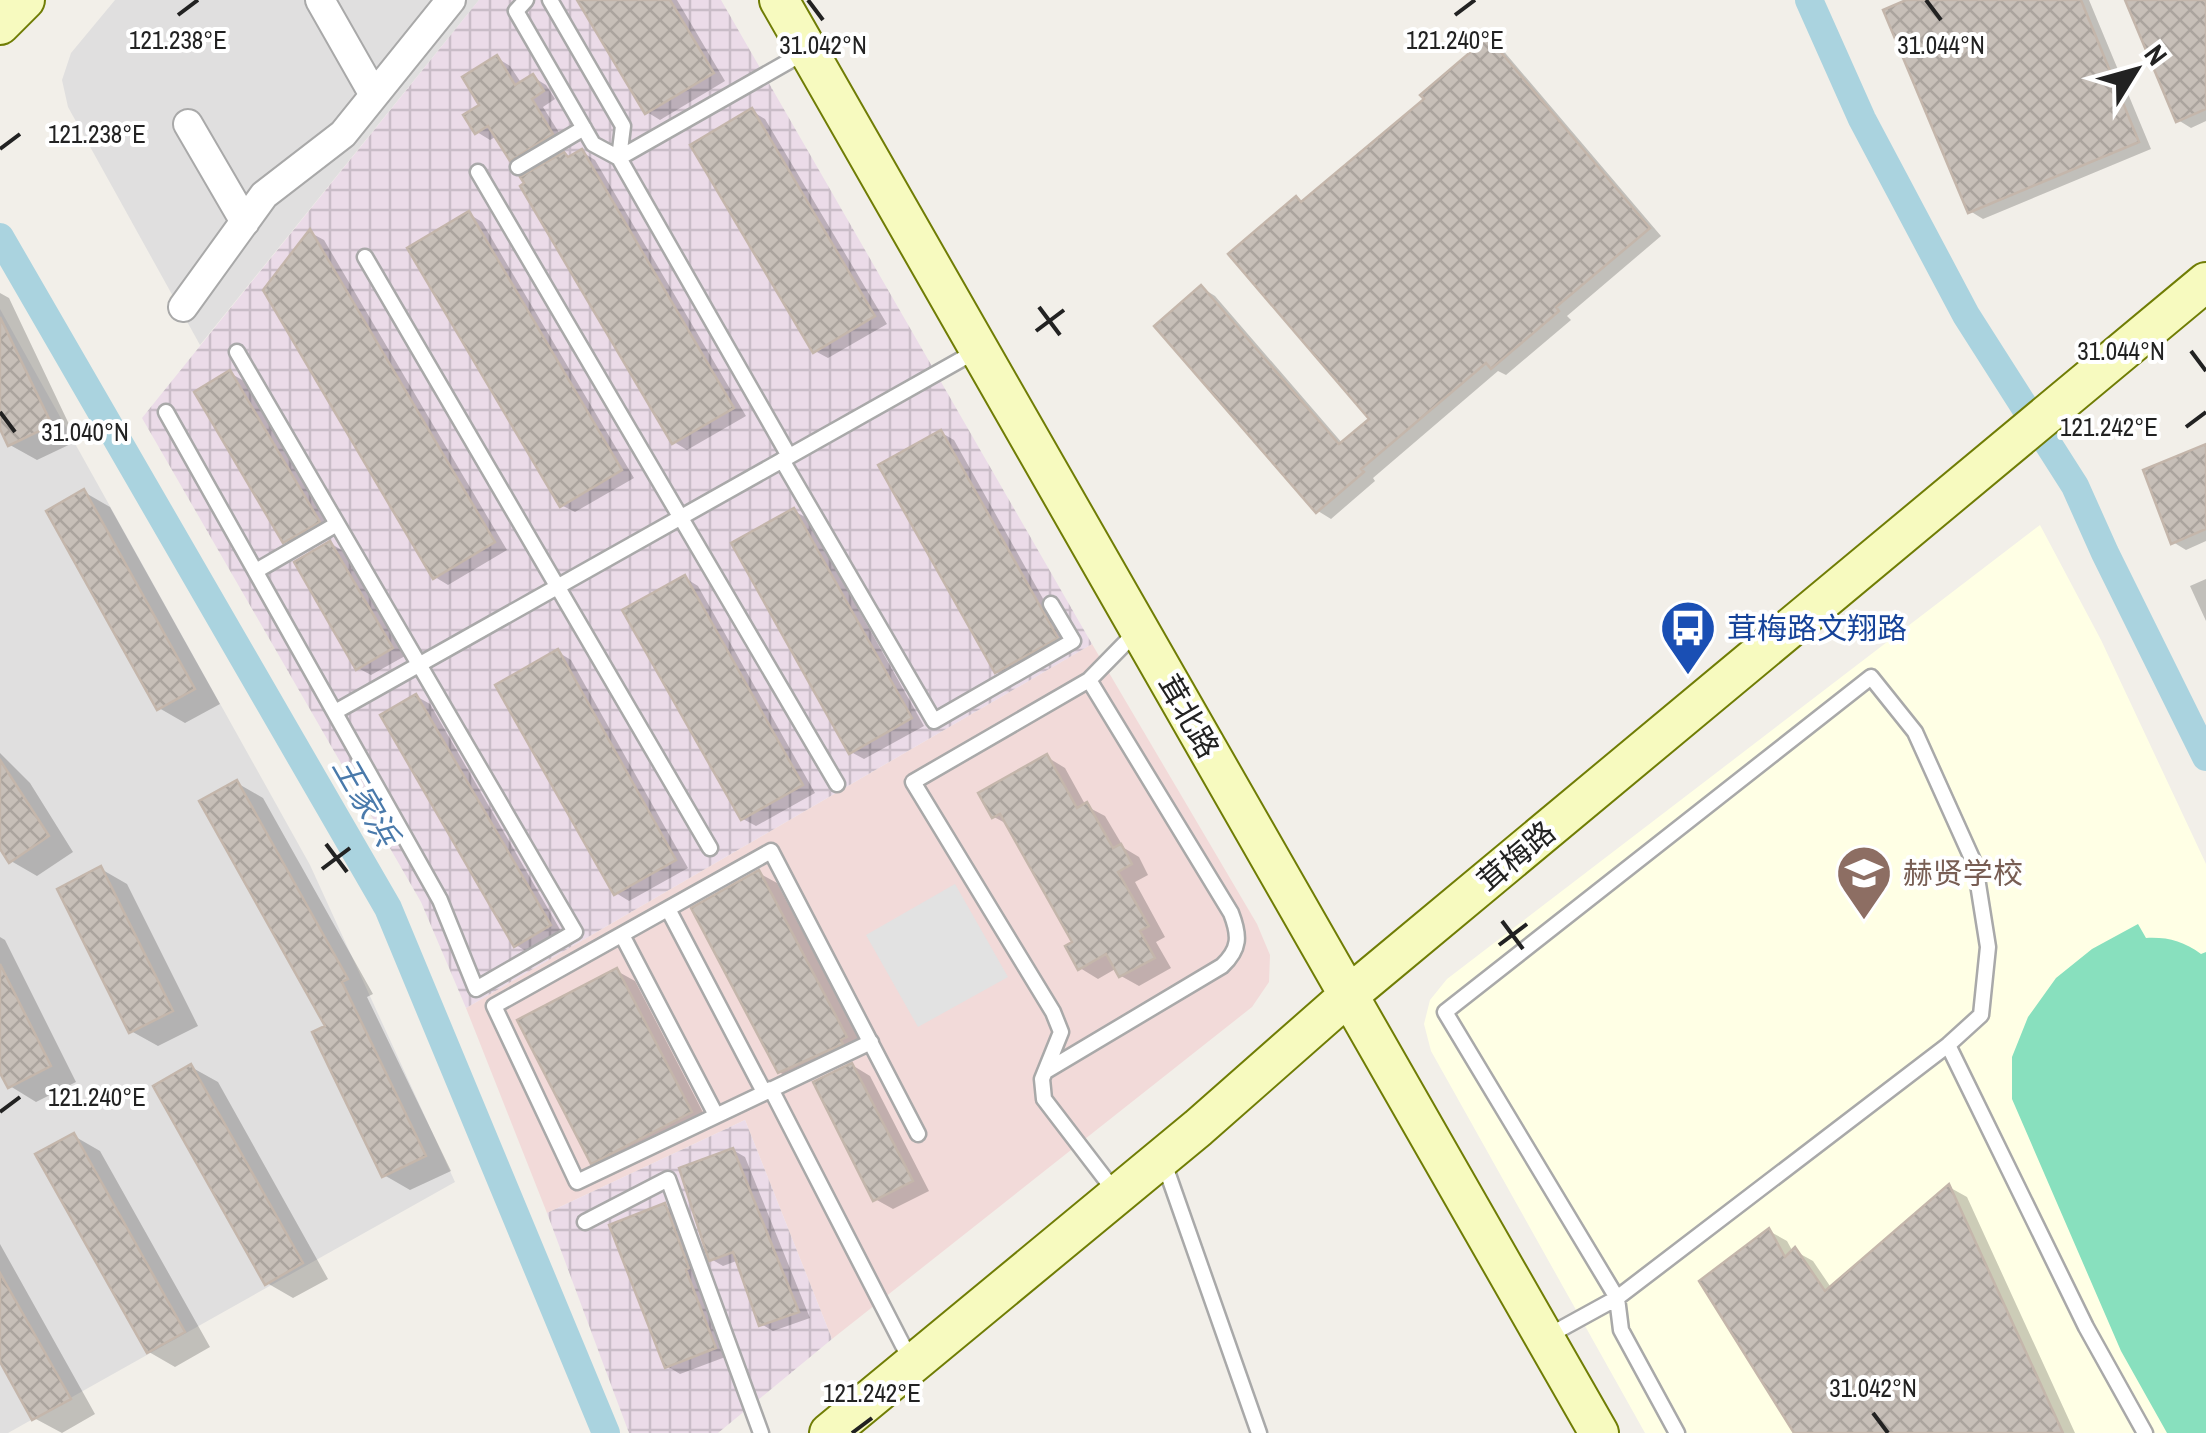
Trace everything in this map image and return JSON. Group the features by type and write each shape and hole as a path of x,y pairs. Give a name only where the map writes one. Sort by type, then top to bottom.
{"street":[{"path":"0,25 25,0"},
{"path":"320,0 374,95"},
{"path":"183,307 264,195 343,134 451,0"},
{"name":"茸北路","path":"779,0 1600,1433"},
{"path":"188,124 245,222"},
{"name":"茸梅路","path":"829,1433 2206,282"}],"lane":[{"path":"526,0 516,12 593,144 620,158 934,721 1073,640 1051,604"},
{"path":"550,0 623,126 620,158"},
{"path":"620,158 808,51"},
{"path":"518,167 584,128"},
{"path":"478,172 836,784"},
{"path":"365,257 710,848"},
{"path":"335,712 978,350"},
{"path":"166,412 440,900 476,989 574,932 237,352"},
{"path":"256,571 337,524"},
{"path":"1118,1194 1044,1098 1042,1079 1060,1032 1053,1012 914,782 1089,680 1139,629"},
{"path":"1545,1338 1616,1298 1982,1016 1988,947 1976,865 1915,732 1871,676 1445,1012 1616,1298 1621,1330 1678,1433"},
{"path":"1046,1071 1222,966 1233,956 1238,943 1231,914 1089,680"},
{"path":"870,1042 577,1182 494,1006 771,851 918,1134"},
{"path":"668,909 913,1364"},
{"path":"622,935 716,1116"},
{"path":"1948,1045 2086,1327 2145,1433"},
{"path":"1162,1158 1260,1433"},
{"path":"585,1222 668,1179 761,1433"}],"shaded area":[{"path":"115,0 479,0 200,345 68,107 62,80 71,53"},
{"path":"479,0 721,0 1092,644 466,1008 421,902 142,418"},
{"path":"0,309 310,865 455,1182 8,1433 0,1433"},
{"name":"赫贤学校","path":"2040,525 2101,640 2206,864 2206,1433 1645,1433 1431,1051 1424,1024 1430,1000 1447,979"},
{"path":"1092,644 1257,924 1270,955 1269,982 1252,1007 832,1339 745,1120 547,1213 466,1008"},
{"path":"955,884 1008,977 918,1027 866,935"},
{"path":"745,1120 832,1339 718,1433 629,1433 547,1213"}],"green space":[{"path":"2138,924 2146,938 2175,941 2201,954 2206,952 2206,1433 2167,1433 2121,1351 2012,1099 2012,1057 2028,1017 2056,978 2092,949"}],"building":[{"path":"577,0 670,0 714,73 645,114"},
{"path":"1906,0 2081,0 2139,142 1968,213 1883,10"},
{"path":"2125,0 2206,0 2206,109 2176,122"},
{"path":"1488,37 1650,228 1556,307 1559,311 1491,369 1486,363 1361,469 1364,472 1316,513 1154,326 1201,285 1339,444 1369,419 1228,254 1296,196 1301,202 1424,99 1420,95"},
{"path":"497,55 515,85 533,74 544,91 532,99 553,134 510,161 488,126 475,134 463,115 479,105 462,77"},
{"path":"752,108 875,316 813,353 690,145"},
{"path":"582,149 734,408 672,444 520,186 524,183 520,177 564,152 568,157"},
{"path":"469,211 622,470 560,507 407,248"},
{"path":"310,229 495,542 433,579 263,290"},
{"path":"0,317 52,425 8,446 0,429"},
{"path":"230,370 320,522 283,543 194,392"},
{"path":"941,430 1058,638 995,673 878,465"},
{"path":"2206,444 2206,529 2171,544 2143,470"},
{"path":"84,489 195,689 157,710 46,511"},
{"path":"794,508 912,718 849,754 731,543"},
{"path":"330,541 393,648 356,670 294,562"},
{"path":"685,575 803,785 741,820 622,610"},
{"path":"558,649 676,860 614,895 495,685"},
{"path":"416,694 551,925 514,947 380,715"},
{"path":"1047,754 1077,808 1087,802 1113,848 1121,844 1132,864 1118,872 1149,926 1140,931 1155,958 1119,977 1106,954 1078,970 1065,946 1072,942 1000,814 992,818 978,793"},
{"path":"0,760 49,836 9,863 0,849"},
{"path":"237,780 348,979 342,982 426,1156 382,1177 312,1032 325,1026 199,801"},
{"path":"101,866 173,1011 129,1033 57,889"},
{"path":"759,870 847,1037 841,1040 843,1044 778,1073 691,908"},
{"path":"0,964 51,1066 8,1088 0,1073"},
{"path":"617,968 692,1112 591,1164 517,1020"},
{"path":"852,1063 913,1181 873,1201 813,1082"},
{"path":"191,1064 303,1263 265,1285 153,1086"},
{"path":"74,1133 185,1332 147,1353 35,1154"},
{"path":"733,1148 799,1312 759,1326 733,1252 709,1261 679,1168"},
{"path":"1949,1184 2063,1433 1794,1433 1699,1281 1769,1228 1785,1257 1795,1247 1825,1291"},
{"path":"665,1203 716,1348 665,1368 609,1225"},
{"path":"0,1273 71,1399 32,1420 0,1362"}],"waterway":[{"path":"1809,0 1862,119 1966,315 2075,486 2206,757"},
{"name":"王家浜","path":"0,237 388,908 606,1433"}],"place":[{"name":"茸梅路文翔路","path":"1688,677"},
{"name":"赫贤学校","path":"1864,922"}]}
